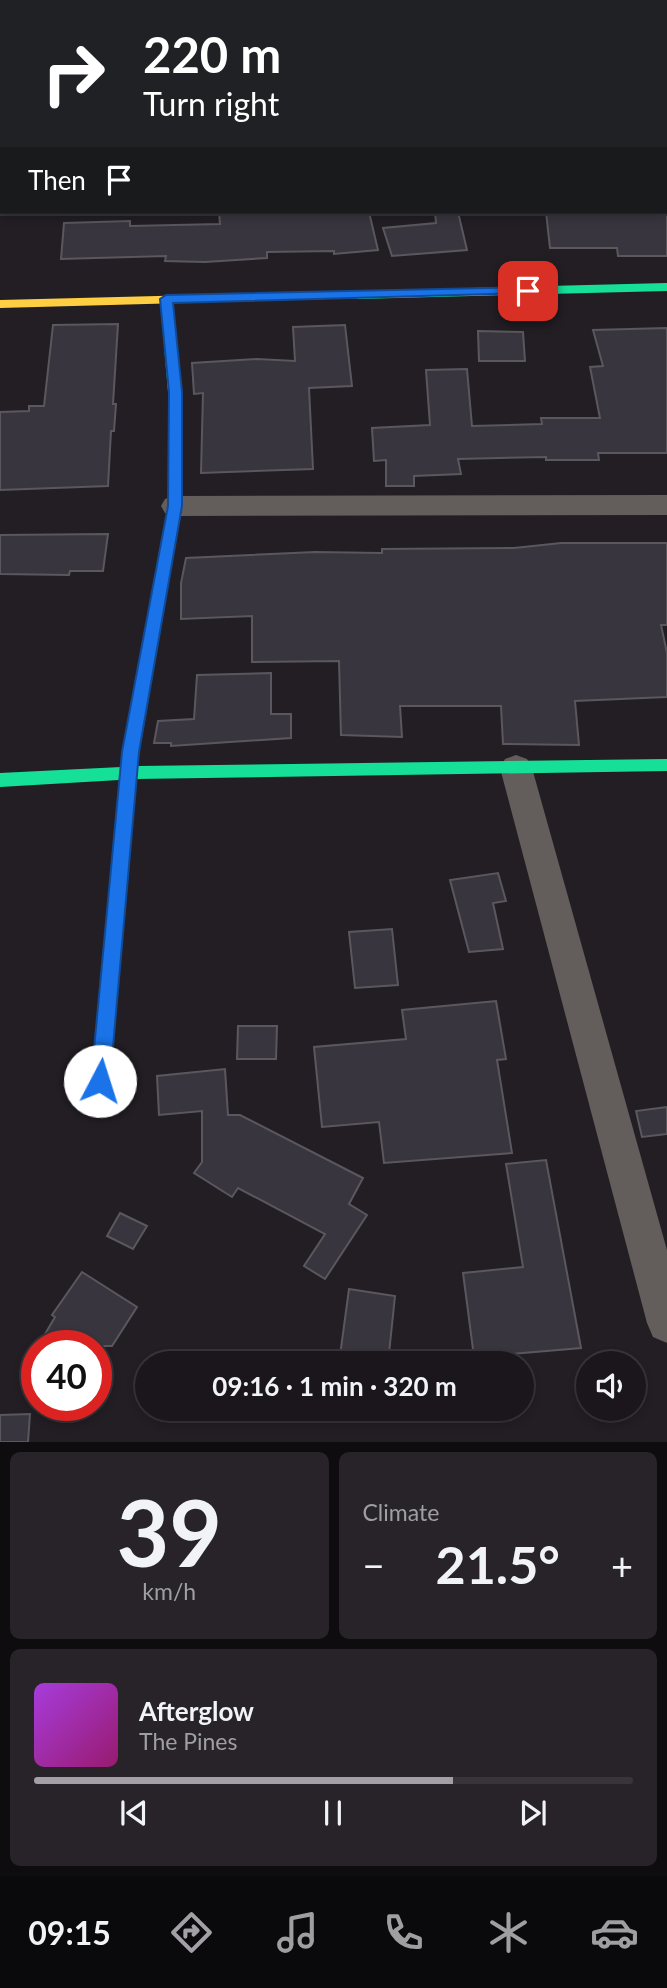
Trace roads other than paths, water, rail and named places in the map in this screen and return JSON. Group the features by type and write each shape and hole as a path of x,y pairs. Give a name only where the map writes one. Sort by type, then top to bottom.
{"street":[{"path":"0,304 667,287"},
{"path":"100,1081 134,727 175,506 175,392 166,299"},
{"path":"175,506 667,505"},
{"path":"0,780 129,773 667,765"},
{"path":"516,768 667,1323"}]}
